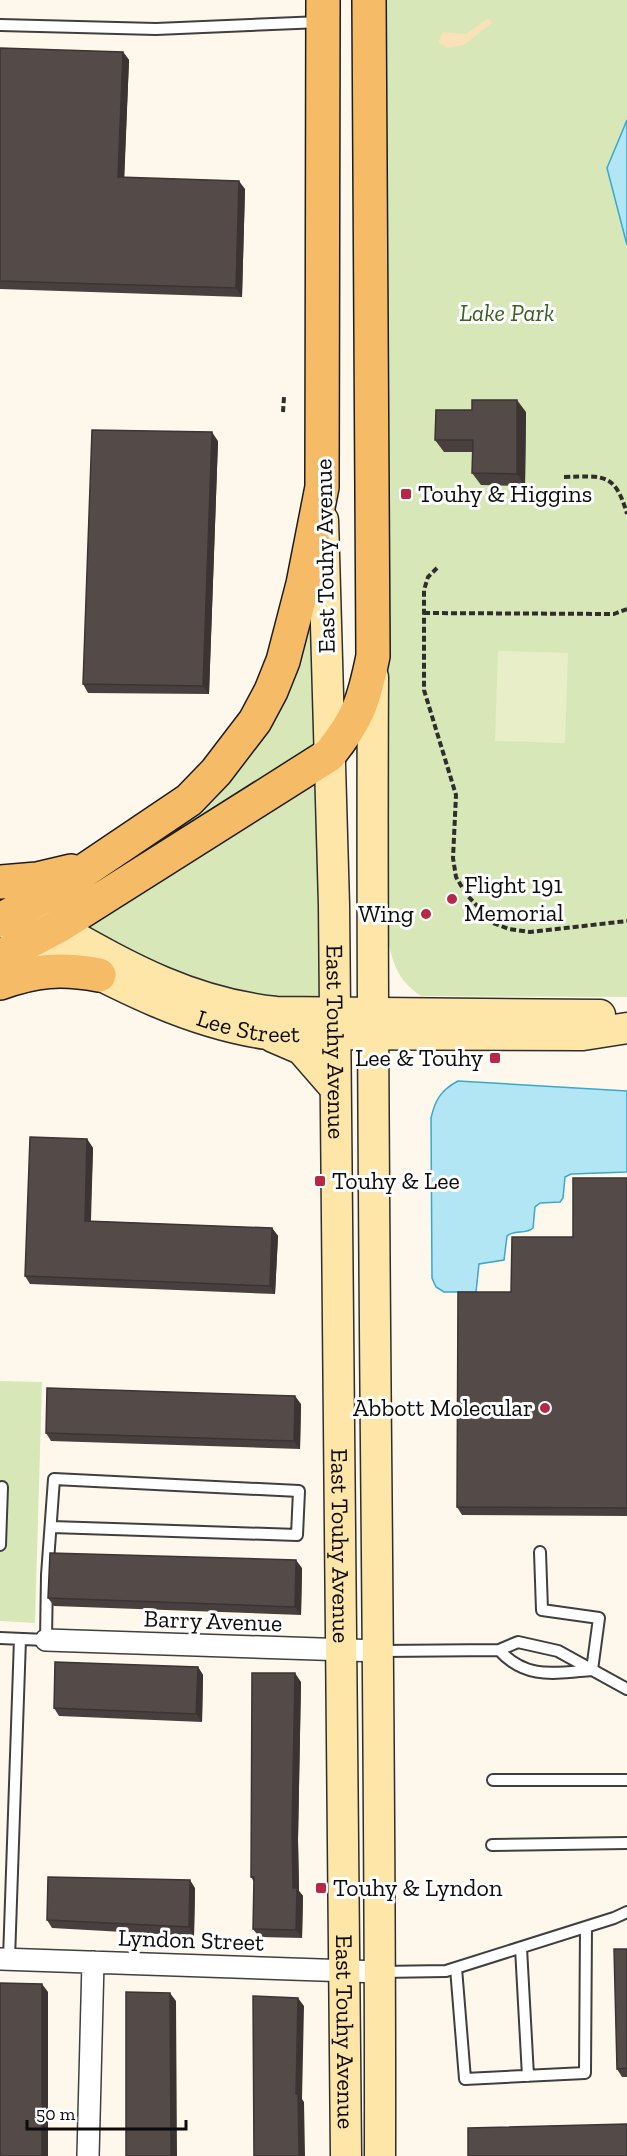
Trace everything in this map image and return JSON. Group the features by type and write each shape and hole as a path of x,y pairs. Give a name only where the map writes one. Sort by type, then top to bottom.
{"main road":[{"name":"East Touhy Avenue","path":"369,0 374,656 371,1024 379,1651 380,2156"},
{"name":"East Touhy Avenue","path":"323,11 322,487 335,1088 346,2156"},
{"path":"6,907 93,866 189,800 216,772 255,721 271,691 289,642 310,555 322,487"},
{"path":"0,957 45,933 329,755 351,727 364,700 374,656"},
{"name":"Lee Street","path":"6,907 45,933 99,975 191,1016 242,1031 267,1034 334,1023"},
{"name":"Lee Street","path":"45,933 177,990 246,1008 334,1023 583,1035 627,1029"},
{"path":"0,983 30,972 71,970 99,975"},
{"name":"Lee Street","path":"371,1024 627,1017"},
{"path":"267,1034 301,1049 335,1088"}],"street":[{"name":"Barry Avenue","path":"45,1640 379,1651"},
{"name":"Lyndon Street","path":"4,1959 380,1972"},
{"path":"88,2156 93,1962"}],"lane":[{"path":"0,24 156,29 323,11"},
{"path":"0,1638 45,1640 54,1479 299,1491 297,1535 52,1527"},
{"path":"0,1545 2,1487"},
{"path":"540,1552 542,1610 599,1618 592,1670"},
{"path":"4,1959 5,1898 20,1639"},
{"path":"379,1651 499,1650 518,1642 558,1651 627,1689"},
{"path":"499,1650 511,1664 543,1674 592,1670"},
{"path":"493,1780 627,1780"},
{"path":"492,1845 627,1843"},
{"path":"380,1972 446,1971 586,1928 627,1912"},
{"path":"614,1918 627,1921"},
{"path":"456,1968 465,2079 585,2073 586,1928"},
{"path":"521,1948 528,2076"}],"path":[{"path":"283,412 284,397"},
{"path":"564,477 604,477 615,485 627,514"},
{"path":"437,568 428,577 424,590 424,690 456,795 453,858 456,877 466,894 492,923 508,929 530,932 627,921"},
{"path":"424,613 614,614 627,609"}],"green space":[{"name":"Lake Park","path":"385,0 627,0 627,997 421,996 401,977 391,953 387,934 388,488"},
{"path":"314,606 323,742 70,909 62,897 176,828"},
{"path":"498,651 568,653 565,743 495,741"},
{"path":"316,781 324,1000 298,1001 184,981 91,930 91,924"},
{"path":"0,1381 42,1382 35,1623 0,1621"}],"sand":[{"path":"488,18 492,23 464,45 447,48 438,42 443,32 466,34"}],"water":[{"path":"627,120 627,245 607,168"},
{"path":"458,1081 627,1091 627,1172 571,1174 565,1177 563,1198 560,1202 540,1203 535,1207 533,1228 507,1236 504,1260 479,1264 476,1292 444,1292 436,1287 432,1278 431,1118 440,1096"}],"building":[{"path":"0,48 123,52 118,177 239,181 236,288 0,281"},
{"path":"472,400 517,400 517,474 472,473 473,440 435,440 436,410 472,410"},
{"path":"92,430 212,432 203,686 83,684"},
{"path":"30,1137 87,1139 85,1221 272,1228 270,1286 25,1276"},
{"name":"Abbott Molecular","path":"573,1178 627,1178 627,1508 457,1507 458,1292 511,1292 512,1237 573,1237"},
{"path":"47,1388 295,1396 294,1441 46,1433"},
{"path":"50,1553 296,1560 295,1607 48,1598"},
{"path":"55,1662 198,1667 196,1714 54,1708"},
{"path":"252,1673 295,1673 292,1831 293,1888 297,1888 296,1930 253,1929"},
{"path":"48,1877 190,1880 189,1927 47,1920"},
{"path":"614,1949 627,1949 627,2068 617,2069"},
{"path":"0,1983 42,1984 42,2156 0,2156"},
{"path":"126,1992 170,1993 171,2156 126,2156"},
{"path":"253,1996 298,1998 296,2094 298,2094 299,2156 254,2156"},
{"path":"627,2124 627,2156 468,2156 468,2128"}],"place":[{"name":"Touhy & Higgins","path":"406,494"},
{"name":"Flight 191 Memorial","path":"452,899"},
{"name":"Wing","path":"426,914"},
{"name":"Lee & Touhy","path":"495,1058"},
{"name":"Touhy & Lee","path":"320,1181"},
{"name":"Abbott Molecular","path":"545,1408"},
{"name":"Touhy & Lyndon","path":"321,1888"}]}
